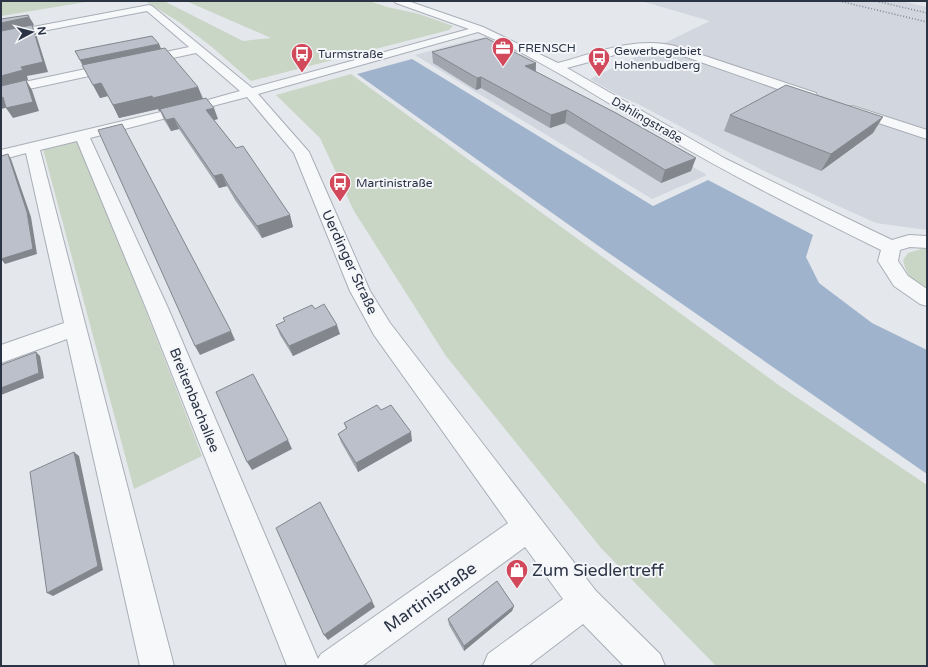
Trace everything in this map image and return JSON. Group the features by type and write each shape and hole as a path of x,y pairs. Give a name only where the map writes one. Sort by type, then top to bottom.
{"street":[{"name":"Dahlingstraße","path":"399,1 479,29 557,67 665,131 762,183 891,247"},
{"name":"Uerdinger Straße","path":"1,36 149,8 249,92 301,152 360,291 382,329 585,602 648,666"},
{"path":"1,155 82,136 249,92 479,29"},
{"path":"557,67 633,46 651,45 671,48 822,99"},
{"path":"1,91 198,49"},
{"path":"844,107 927,134"},
{"name":"Breitenbachallee","path":"82,136 157,308 304,666"},
{"path":"32,147 157,666"},
{"path":"927,242 909,241 891,247 888,261 901,282 927,299"},
{"path":"1,354 76,327"},
{"name":"Martinistraße","path":"333,666 528,527"},
{"path":"500,666 585,602"}],"shaded area":[{"path":"641,1 901,1 927,7 927,230 876,223 764,171 590,79 710,21"},
{"path":"483,38 500,45 521,62 619,124 707,175 652,199 415,55 474,39"}],"green space":[{"path":"1,1 92,1 1,16"},
{"path":"145,1 164,1 243,41 271,38 186,1 369,1 387,7 419,14 453,26 449,30 251,81 212,47 179,22"},
{"path":"351,74 780,386 927,485 927,666 716,666 601,548 446,356 354,211 320,138 276,95"},
{"path":"80,140 202,456 134,489 43,149"},
{"path":"921,249 927,249 927,291 911,278 904,266 903,260 908,253"}],"water":[{"path":"412,59 653,206 708,180 813,235 806,257 819,283 872,323 927,350 927,474 600,247 357,74"}],"building":[{"path":"28,15 29,17 1,23 1,19"},
{"path":"32,25 43,62 21,67 23,70 1,76 1,31"},
{"path":"152,36 159,44 80,60 75,51"},
{"path":"486,38 536,63 525,66 616,113 696,158 665,170 567,110 551,115 481,77 477,78 432,52"},
{"path":"165,48 198,87 153,98 152,96 113,105 101,83 93,85 82,65"},
{"path":"26,80 33,102 6,108 3,97 1,98 1,86"},
{"path":"786,85 883,117 831,154 730,115"},
{"path":"206,98 214,108 206,110 236,148 243,146 290,215 257,226 222,174 214,176 174,118 166,120 160,109"},
{"path":"122,124 231,331 195,346 98,130"},
{"path":"8,154 27,212 33,249 1,259 1,156"},
{"path":"324,304 337,325 289,346 276,325 285,321 283,318 312,305 315,309"},
{"path":"36,352 39,373 1,388 1,365"},
{"path":"253,374 288,440 247,462 216,392"},
{"path":"377,405 381,410 391,405 411,432 356,463 338,434 347,428 344,423"},
{"path":"74,452 98,566 47,593 30,472"},
{"path":"320,502 372,601 324,635 276,528"},
{"path":"497,581 514,606 464,646 448,619"}],"railway":[{"path":"839,1 927,22"},
{"path":"876,1 927,13"}],"place":[{"name":"FRENSCH","path":"503,68"},
{"name":"Turmstraße","path":"302,74"},
{"name":"Gewerbegebiet Hohenbudberg","path":"599,78"},
{"name":"Martinistraße","path":"340,202"},
{"name":"Zum Siedlertreff","path":"517,590"}]}
